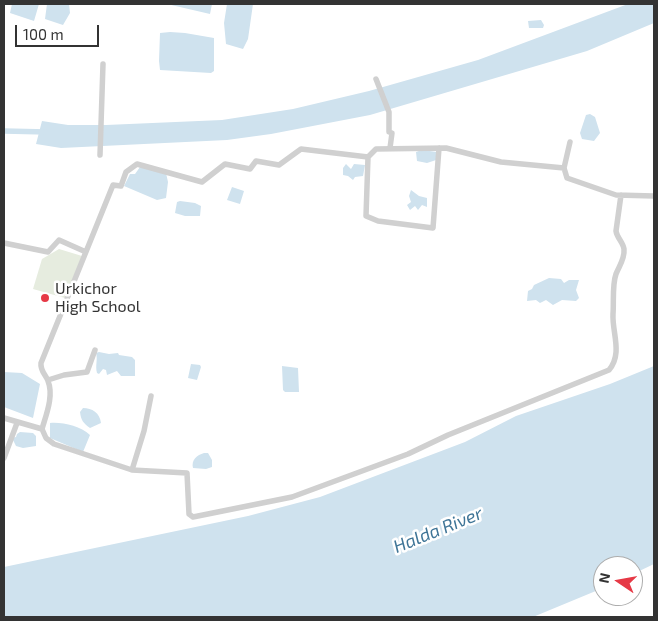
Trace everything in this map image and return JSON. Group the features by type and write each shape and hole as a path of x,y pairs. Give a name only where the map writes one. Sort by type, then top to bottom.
{"street":[{"path":"100,155 103,64"},
{"path":"377,82 389,112 389,132 392,133 390,148"},
{"path":"570,142 564,168 566,178 621,196 654,196"},
{"path":"439,148 433,228 378,221 366,216 368,157 376,149 439,148 501,162 564,168"},
{"path":"368,157 301,149 279,165 256,161 250,169 225,164 202,182 137,164 126,172 121,186 113,185 41,363 40,368 48,380 50,400 42,429 46,438 54,444 132,470 187,473 189,514 193,516 292,497 408,454 448,435 609,370 616,358 613,317 616,276 622,264 624,253 624,248 616,231 621,196"},
{"path":"4,243 48,252 59,240 86,252"},
{"path":"48,380 64,375 87,372 95,350"},
{"path":"132,470 144,431 151,396"},
{"path":"4,418 42,429"},
{"path":"4,458 17,423"}],"shaded area":[{"path":"59,249 82,256 65,298 33,289 42,259"}],"water":[{"path":"12,4 39,4 34,21 10,13"},
{"path":"47,4 69,4 70,13 63,25 45,19"},
{"path":"167,4 212,4 210,14"},
{"path":"227,4 253,4 248,39 243,49 226,44 224,23"},
{"path":"628,4 654,4 654,23 587,51 370,115 271,134 227,140 61,148 36,144 42,121 68,125 106,125 222,120 293,109 369,91 478,60"},
{"path":"541,20 544,25 543,28 529,28 528,21"},
{"path":"170,32 214,38 214,71 211,73 160,70 160,33"},
{"path":"590,114 595,117 600,133 594,141 582,139 580,133 586,115"},
{"path":"422,150 437,152 436,160 427,163 417,161 416,152"},
{"path":"346,164 351,169 354,164 365,165 363,176 355,177 353,180 343,175 343,168"},
{"path":"140,167 166,173 168,182 166,198 157,200 124,186 130,174 135,174"},
{"path":"232,187 244,191 240,204 227,200"},
{"path":"411,190 419,196 427,198 427,207 422,205 418,210 415,206 410,210 407,205 411,202 409,196"},
{"path":"177,202 195,203 201,206 200,216 185,216 175,213"},
{"path":"549,278 561,279 564,283 569,280 579,280 576,290 579,298 576,301 562,300 553,305 546,300 540,303 536,300 527,301 528,291 534,285"},
{"path":"96,353 118,353 119,355 132,357 135,360 135,376 121,376 117,371 107,375 106,370 103,369 99,374 97,373"},
{"path":"191,364 200,365 201,367 197,380 188,378"},
{"path":"282,366 298,368 299,392 285,392 283,390"},
{"name":"Halda River","path":"654,366 654,564 643,569 643,556 593,556 593,592 533,617 4,617 4,567 248,516 320,497 465,442 516,416 610,384"},
{"path":"4,372 22,373 40,384 33,418 4,407"},
{"path":"83,408 95,412 99,416 101,423 90,428 81,417 80,412"},
{"path":"50,423 71,425 90,435 83,452 50,438"},
{"path":"20,432 33,433 36,436 36,446 23,448 16,446 12,438 16,437"},
{"path":"208,453 212,460 212,467 206,469 193,468 195,458"}],"waterway":[{"path":"4,131 47,132"}],"place":[{"name":"Urkichor High School","path":"45,298"}]}
